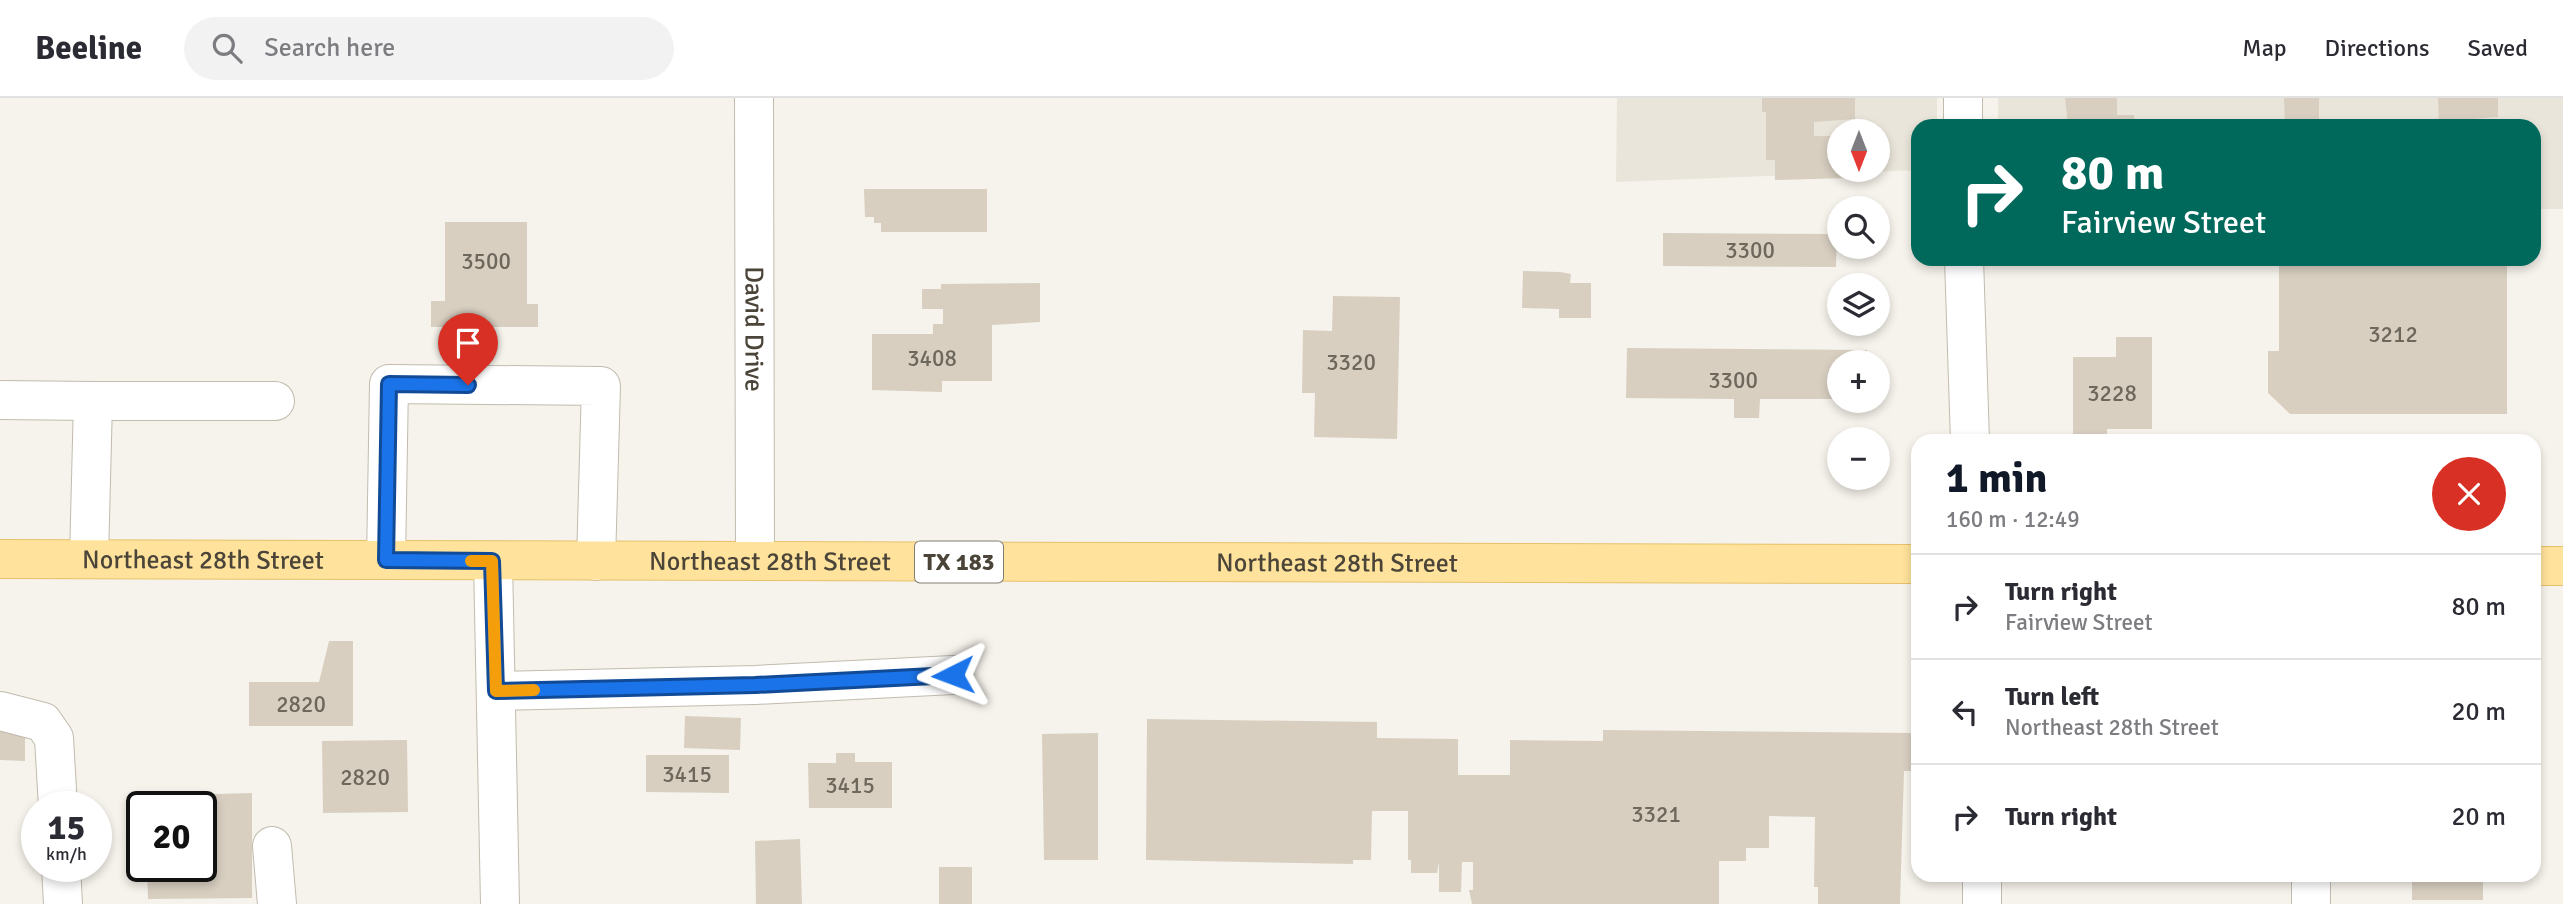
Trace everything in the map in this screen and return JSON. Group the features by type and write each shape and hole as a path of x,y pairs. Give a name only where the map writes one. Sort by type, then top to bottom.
{"main road":[{"name":"Northeast 28th Street","path":"0,559 1911,564"},
{"path":"2541,566 2563,566"}],"street":[{"name":"David Drive","path":"754,98 755,561"},
{"path":"1963,98 1963,119"},
{"path":"1964,266 1970,434"},
{"path":"386,560 389,384 601,386 596,561"},
{"path":"0,400 275,401"},
{"path":"89,559 93,401"},
{"path":"492,561 500,904"},
{"path":"496,691 755,685 953,675"},
{"path":"0,711 43,722 54,738 57,791"},
{"path":"272,846 277,904"},
{"path":"62,882 63,904"},
{"path":"1982,882 1982,904"},
{"path":"2311,882 2311,904"}],"shaded area":[{"path":"1617,98 1937,98 1937,119 1911,119 1911,170 1890,171 1890,119 1827,119 1827,174 1616,182"},
{"path":"1998,98 2563,98 2563,209 2541,209 2541,119 1998,119"}],"building":[{"path":"1762,98 1855,98 1855,119 1814,122 1814,136 1827,136 1827,179 1775,180 1775,160 1766,160 1766,112 1762,112"},
{"path":"2065,98 2117,98 2117,115 2134,115 2134,119 2067,119"},
{"path":"2284,98 2319,98 2319,119 2285,119"},
{"path":"2438,98 2498,98 2498,117 2439,119"},
{"path":"864,189 987,189 987,232 881,232 881,223 874,223 874,217 865,217"},
{"path":"445,222 527,222 527,304 538,304 538,327 431,327 431,301 445,301"},
{"path":"1663,233 1827,234 1827,259 1836,259 1836,267 1663,266"},
{"path":"2279,266 2507,266 2507,414 2290,414 2268,393 2268,351 2279,351"},
{"path":"1523,271 1560,272 1571,274 1570,283 1591,283 1591,318 1559,318 1559,309 1522,308"},
{"path":"1040,283 1040,322 992,325 992,381 942,381 942,392 872,390 872,334 933,334 933,324 943,324 943,309 922,309 922,289 941,289 941,284"},
{"path":"1333,296 1400,297 1397,439 1314,437 1315,393 1302,393 1303,330 1332,331"},
{"path":"2116,337 2152,337 2152,429 2107,429 2107,434 2073,434 2073,357 2116,357"},
{"path":"1627,348 1867,350 1827,350 1827,399 1760,399 1759,418 1734,418 1734,399 1626,398"},
{"path":"329,641 353,641 353,726 249,726 249,682 319,682"},
{"path":"685,716 741,718 740,750 684,748"},
{"path":"1147,719 1377,722 1377,738 1458,739 1458,775 1510,775 1510,740 1603,741 1603,730 1911,733 1911,771 1904,771 1900,904 1818,904 1818,887 1814,887 1815,817 1769,816 1769,848 1746,848 1746,861 1719,861 1719,904 1472,904 1469,890 1473,890 1473,862 1462,862 1461,892 1439,892 1439,862 1437,873 1411,873 1411,860 1408,860 1408,811 1372,811 1371,860 1353,860 1353,864 1146,860"},
{"path":"0,725 25,725 25,761 0,760"},
{"path":"1098,733 1098,860 1044,860 1042,734"},
{"path":"407,740 408,812 323,813 322,741"},
{"path":"836,753 855,753 855,762 892,762 892,808 809,808 808,763 836,763"},
{"path":"646,755 729,755 729,793 646,792"},
{"path":"252,793 252,898 148,899 147,882 217,882 217,794"},
{"path":"800,839 802,904 756,904 755,841"},
{"path":"939,867 972,867 972,904 939,904"},
{"path":"2412,882 2483,882 2483,900 2412,900"}],"slow traffic":[{"path":"471,561 492,561 496,691 534,690"}],"route":[{"path":"468,385 389,384 386,560 492,561 496,691 755,685 953,675"}]}
